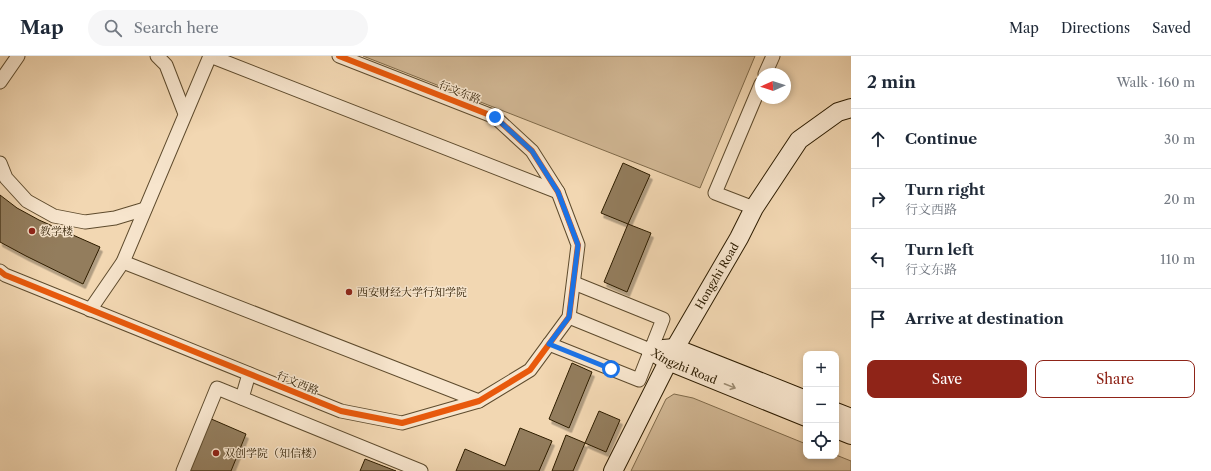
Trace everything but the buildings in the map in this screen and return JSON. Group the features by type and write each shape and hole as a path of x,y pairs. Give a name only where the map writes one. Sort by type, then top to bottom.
{"street":[{"path":"0,82 18,56"},
{"path":"157,56 166,65 185,114"},
{"path":"90,310 123,262 210,56 558,192"},
{"name":"行文东路","path":"339,56 495,117 532,151 558,192 578,245 569,317"},
{"path":"767,68 772,56"},
{"path":"754,208 715,193 755,98"},
{"name":"Hongzhi Road","path":"613,471 672,355 739,238 754,208 799,140 838,112 851,108"},
{"path":"0,163 6,178 27,201 54,216 85,222 116,218 145,209"},
{"path":"123,262 479,401"},
{"name":"行文西路","path":"0,271 5,275 340,411 402,423 479,401 530,370 569,317"},
{"path":"549,344 639,380 663,319 574,283"},
{"path":"569,317 650,350"},
{"name":"Xingzhi Road","path":"650,350 672,355 803,399"},
{"name":"Xingzhi Road","path":"672,355 803,416"},
{"path":"242,398 249,374"},
{"path":"183,471 217,388 421,471"},
{"path":"839,413 851,418"},
{"path":"839,430 851,435"}],"shaded area":[{"path":"363,56 755,56 700,188"},
{"path":"674,394 693,398 803,443 803,459 839,459 839,456 851,461 851,471 631,471 666,399"}],"cycle path":[{"path":"0,271 5,275 341,411 402,423 479,401 530,370 569,317 578,245 558,192 532,151 495,117 339,56"}],"place":[{"name":"教学楼","path":"32,231"},
{"name":"西安财经大学行知学院","path":"349,292"},
{"name":"双创学院（知信楼）","path":"216,453"}],"route":[{"path":"495,117 532,151 558,192 578,245 569,317 549,344 611,369"}]}
